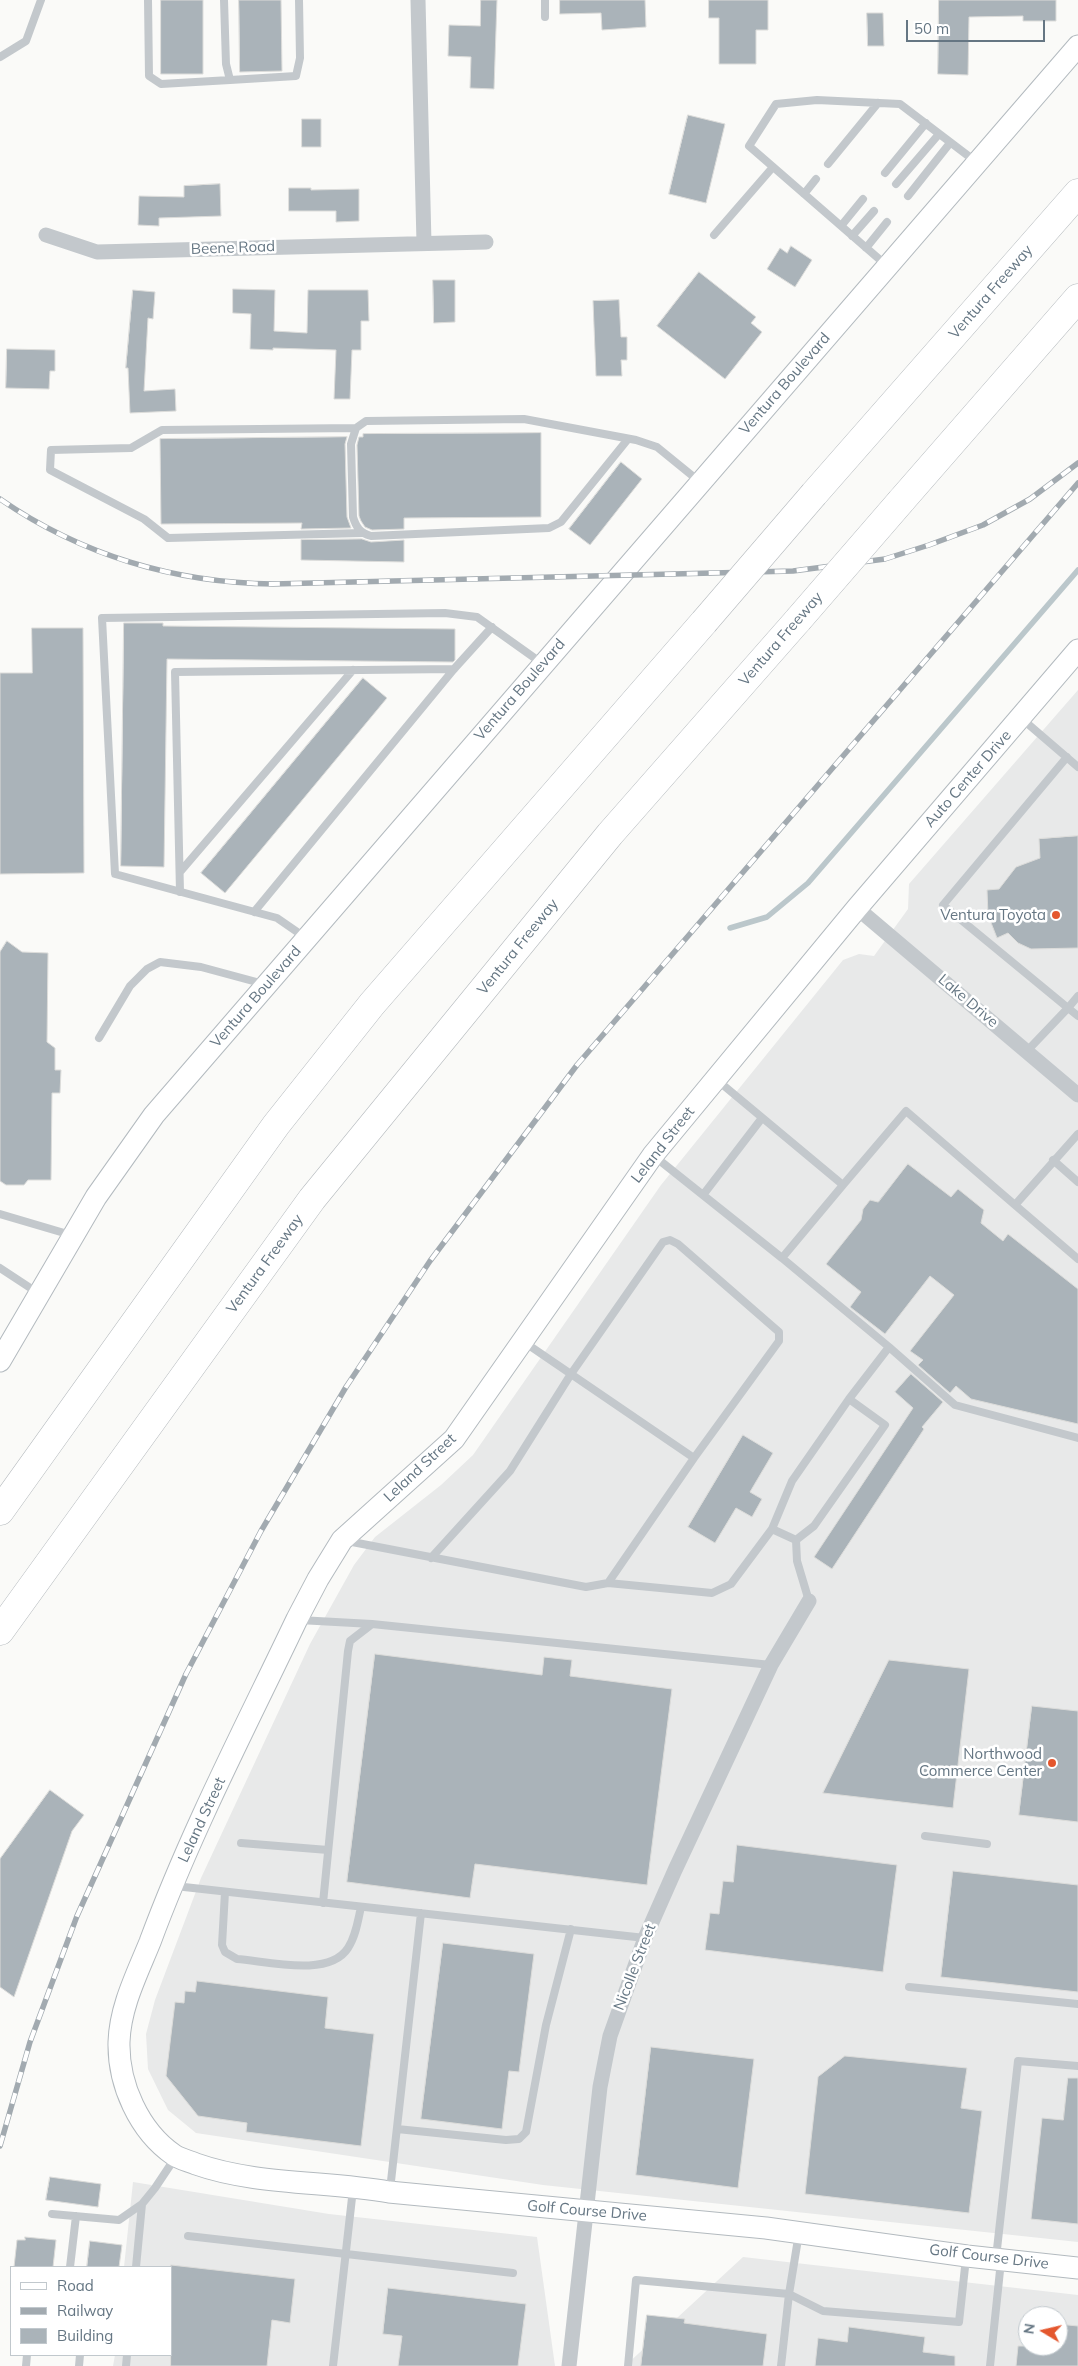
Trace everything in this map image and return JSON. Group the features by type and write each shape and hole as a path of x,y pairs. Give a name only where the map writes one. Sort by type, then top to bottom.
{"highway":[{"name":"Ventura Freeway","path":"0,1511 276,1126 372,1004 1078,193"},
{"name":"Ventura Freeway","path":"0,1631 312,1198 610,834 1078,298"}],"street":[{"path":"418,0 424,243"},
{"name":"Ventura Boulevard","path":"0,1361 73,1236 120,1161 154,1115 1078,46"},
{"name":"Beene Road","path":"46,234 97,252 486,242"},
{"name":"Auto Center Drive","path":"857,908 1078,650"},
{"name":"Lake Drive","path":"857,908 1078,1095"},
{"name":"Leland Street","path":"129,2095 121,2068 119,2042 123,2011 171,1885 296,1619 318,1579 342,1540 454,1439 653,1155 857,908"},
{"name":"Nicolle Street","path":"569,2366 604,2063 612,2028 645,1938 772,1665 809,1601"},
{"name":"Golf Course Drive","path":"129,2095 141,2121 159,2143 176,2156 210,2168 239,2175 353,2186 389,2192 799,2232 967,2256 1078,2268"}],"lane":[{"path":"0,57 26,41 41,0"},
{"path":"148,0 149,76 161,84 296,76 300,58 299,0"},
{"path":"224,0 226,64 230,80"},
{"path":"545,0 545,17"},
{"path":"887,266 749,146 776,104 817,100 900,104 977,163"},
{"path":"828,164 878,103"},
{"path":"885,173 926,123"},
{"path":"896,184 940,134"},
{"path":"908,196 950,143"},
{"path":"714,235 773,167"},
{"path":"804,194 816,179"},
{"path":"841,226 863,199"},
{"path":"852,236 874,211"},
{"path":"866,248 887,222"},
{"path":"628,439 561,522 549,528 371,536 362,533 168,538 144,519 50,470 51,450 131,448 162,430 356,428 366,422 524,419 628,439 657,447 700,482"},
{"path":"356,428 351,444 352,517 355,525 362,533"},
{"path":"306,938 277,918 115,874 102,618 445,613 477,617 543,664"},
{"path":"254,912 454,669 492,628"},
{"path":"180,892 175,672 454,669"},
{"path":"180,872 353,670"},
{"path":"1020,718 1078,767"},
{"path":"1067,758 943,905 1078,1016"},
{"path":"98,1038 130,986 147,969 160,962 201,967 266,985"},
{"path":"1027,1051 1078,996"},
{"path":"715,1079 843,1185"},
{"path":"782,1258 906,1111 1078,1259"},
{"path":"702,1195 762,1118"},
{"path":"1015,1205 1078,1134"},
{"path":"653,1155 782,1258 955,1405 1078,1438"},
{"path":"1053,1160 1078,1182"},
{"path":"0,1214 73,1236"},
{"path":"432,1558 510,1471 571,1374 663,1242 670,1240 678,1244 779,1332 779,1341 694,1458 608,1583"},
{"path":"0,1268 39,1293"},
{"path":"522,1341 694,1458"},
{"path":"342,1540 586,1587 608,1583 712,1593 731,1584 772,1529 792,1481 849,1399 889,1347"},
{"path":"796,1540 814,1526 885,1425 849,1399"},
{"path":"772,1529 796,1540"},
{"path":"796,1540 797,1562 809,1601"},
{"path":"296,1619 372,1624 772,1665"},
{"path":"323,1903 348,1651 350,1641 372,1624"},
{"path":"924,1836 987,1844"},
{"path":"241,1844 328,1850"},
{"path":"171,1885 645,1938"},
{"path":"226,1892 222,1945 224,1952 237,1958 317,1966 335,1960 348,1949 357,1925 361,1907"},
{"path":"389,2192 422,1912"},
{"path":"397,2129 506,2140 518,2139 526,2132 546,2025 571,1929"},
{"path":"909,1987 1078,2004"},
{"path":"990,2366 1018,2061 1078,2066"},
{"path":"52,2214 119,2220 142,2204 176,2156"},
{"path":"333,2366 353,2186"},
{"path":"136,2266 142,2204"},
{"path":"70,2266 76,2216"},
{"path":"782,2366 789,2294 799,2232"},
{"path":"188,2236 513,2273"},
{"path":"628,2366 636,2280 789,2294 824,2311 959,2322 967,2256"}],"shaded area":[{"path":"1078,690 1078,2242 543,2185 196,2133 168,2110 148,2069 146,2034 155,2000 201,1878 310,1644 354,1565 375,1537 441,1485 473,1455 661,1185 843,960 859,954 874,956 908,909 909,884"},
{"path":"133,2182 329,2214 537,2237 555,2366 113,2366 115,2356 172,2356 172,2266 124,2266"},
{"path":"743,2257 1078,2295 1078,2366 625,2366"}],"building":[{"path":"161,0 203,0 203,74 161,74"},
{"path":"239,0 281,0 282,71 240,72"},
{"path":"481,0 497,0 494,89 470,88 471,57 448,56 449,25 480,26"},
{"path":"560,0 645,0 646,27 602,30 601,13 560,14"},
{"path":"709,0 768,0 768,30 756,30 756,64 719,64 719,18 709,18"},
{"path":"939,0 1056,0 1056,21 1023,21 1023,16 969,17 968,75 938,74"},
{"path":"867,13 883,13 884,46 868,46"},
{"path":"688,115 725,124 706,203 669,194"},
{"path":"302,119 321,119 321,147 302,147"},
{"path":"220,184 221,216 159,218 159,226 138,225 139,196 184,197 184,186"},
{"path":"289,188 311,188 311,190 359,189 359,221 336,222 336,211 289,211"},
{"path":"791,246 812,260 795,287 767,269 780,248 787,253"},
{"path":"699,272 756,317 751,323 762,332 725,379 657,326"},
{"path":"433,280 455,280 455,322 434,323"},
{"path":"233,289 275,290 274,331 307,333 308,290 368,290 369,321 361,321 361,350 352,350 350,399 334,399 336,350 250,349 251,314 233,313"},
{"path":"133,290 155,292 153,319 148,318 144,391 175,389 176,411 130,413 128,368 126,368"},
{"path":"619,300 621,337 627,337 627,360 621,360 622,376 596,376 593,301"},
{"path":"7,349 55,350 55,371 50,371 49,389 6,388"},
{"path":"541,433 541,517 404,518 404,529 372,530 365,527 361,521 359,516 357,445 359,437 363,437 363,434"},
{"path":"347,437 345,444 347,517 351,528 301,529 302,523 161,524 160,439"},
{"path":"621,462 642,479 590,545 569,529"},
{"path":"362,539 371,542 404,540 404,562 301,560 301,540"},
{"path":"124,623 163,623 163,626 455,629 455,660 453,662 167,659 164,867 121,866"},
{"path":"32,628 83,628 84,873 0,874 0,673 32,673"},
{"path":"363,678 387,698 225,893 201,873"},
{"path":"1078,836 1078,948 1031,949 1018,943 1008,933 997,938 988,915 987,890 999,889 1016,867 1040,858 1039,839"},
{"path":"7,941 22,952 48,953 47,1042 55,1048 55,1070 61,1070 60,1093 52,1093 51,1180 28,1180 24,1185 6,1185 0,1181 0,952"},
{"path":"908,1164 951,1197 958,1189 984,1210 981,1223 1003,1241 1008,1234 1078,1289 1078,1424 971,1399 956,1386 950,1393 918,1365 923,1360 910,1351 954,1295 930,1276 885,1334 850,1307 861,1292 826,1264 861,1220 863,1209 870,1200 878,1202"},
{"path":"911,1374 943,1402 922,1427 924,1429 832,1569 814,1557 913,1408 895,1392"},
{"path":"743,1435 773,1453 750,1492 762,1499 752,1517 736,1508 715,1543 688,1527"},
{"path":"375,1654 542,1675 544,1657 572,1660 570,1676 672,1689 647,1885 475,1864 470,1898 347,1882"},
{"path":"889,1660 969,1669 953,1808 823,1793"},
{"name":"Northwood Commerce Center","path":"1032,1706 1078,1711 1078,1822 1019,1815"},
{"path":"50,1790 84,1815 72,1831 14,1997 0,1987 0,1859"},
{"path":"737,1845 897,1865 883,1972 705,1950 710,1913 719,1914 723,1881 733,1882"},
{"path":"953,1871 1078,1885 1078,1992 941,1977"},
{"path":"443,1943 534,1954 519,2072 509,2071 502,2129 421,2119"},
{"path":"197,1981 328,1997 325,2028 374,2034 361,2146 246,2132 247,2123 198,2116 166,2076 175,2002 184,2003 185,1991 195,1992"},
{"path":"651,2047 754,2059 738,2188 636,2175"},
{"path":"845,2056 967,2068 961,2108 982,2111 969,2213 805,2194 818,2077"},
{"path":"1068,2078 1078,2078 1078,2224 1031,2219 1042,2118 1063,2120"},
{"path":"50,2177 101,2184 98,2207 46,2200"},
{"path":"25,2237 56,2240 53,2266 14,2266 17,2240 25,2240"},
{"path":"90,2241 122,2245 119,2266 87,2266"},
{"path":"171,2266 295,2279 290,2323 272,2320 267,2366 171,2366"},
{"path":"388,2288 526,2304 518,2366 398,2366 402,2336 383,2334"},
{"path":"647,2315 685,2319 684,2323 767,2334 763,2366 641,2366"},
{"path":"1068,2325 1078,2326 1078,2366 1016,2366 1018,2346 1018,2356 1068,2356"},
{"path":"849,2327 925,2337 923,2352 955,2356 955,2366 815,2366 818,2338 847,2342"}],"waterway":[{"path":"730,928 767,917 808,883 1078,570"}],"railway":[{"path":"0,499 31,519 63,536 130,562 200,578 236,582 273,584 793,571 885,559 983,525 1030,499 1078,463"},
{"path":"0,2146 30,2042 77,1916 186,1674 261,1531 346,1387 430,1261 577,1065 1078,483"}],"place":[{"name":"Ventura Toyota","path":"1056,915"},
{"name":"Northwood Commerce Center","path":"1052,1763"}]}
